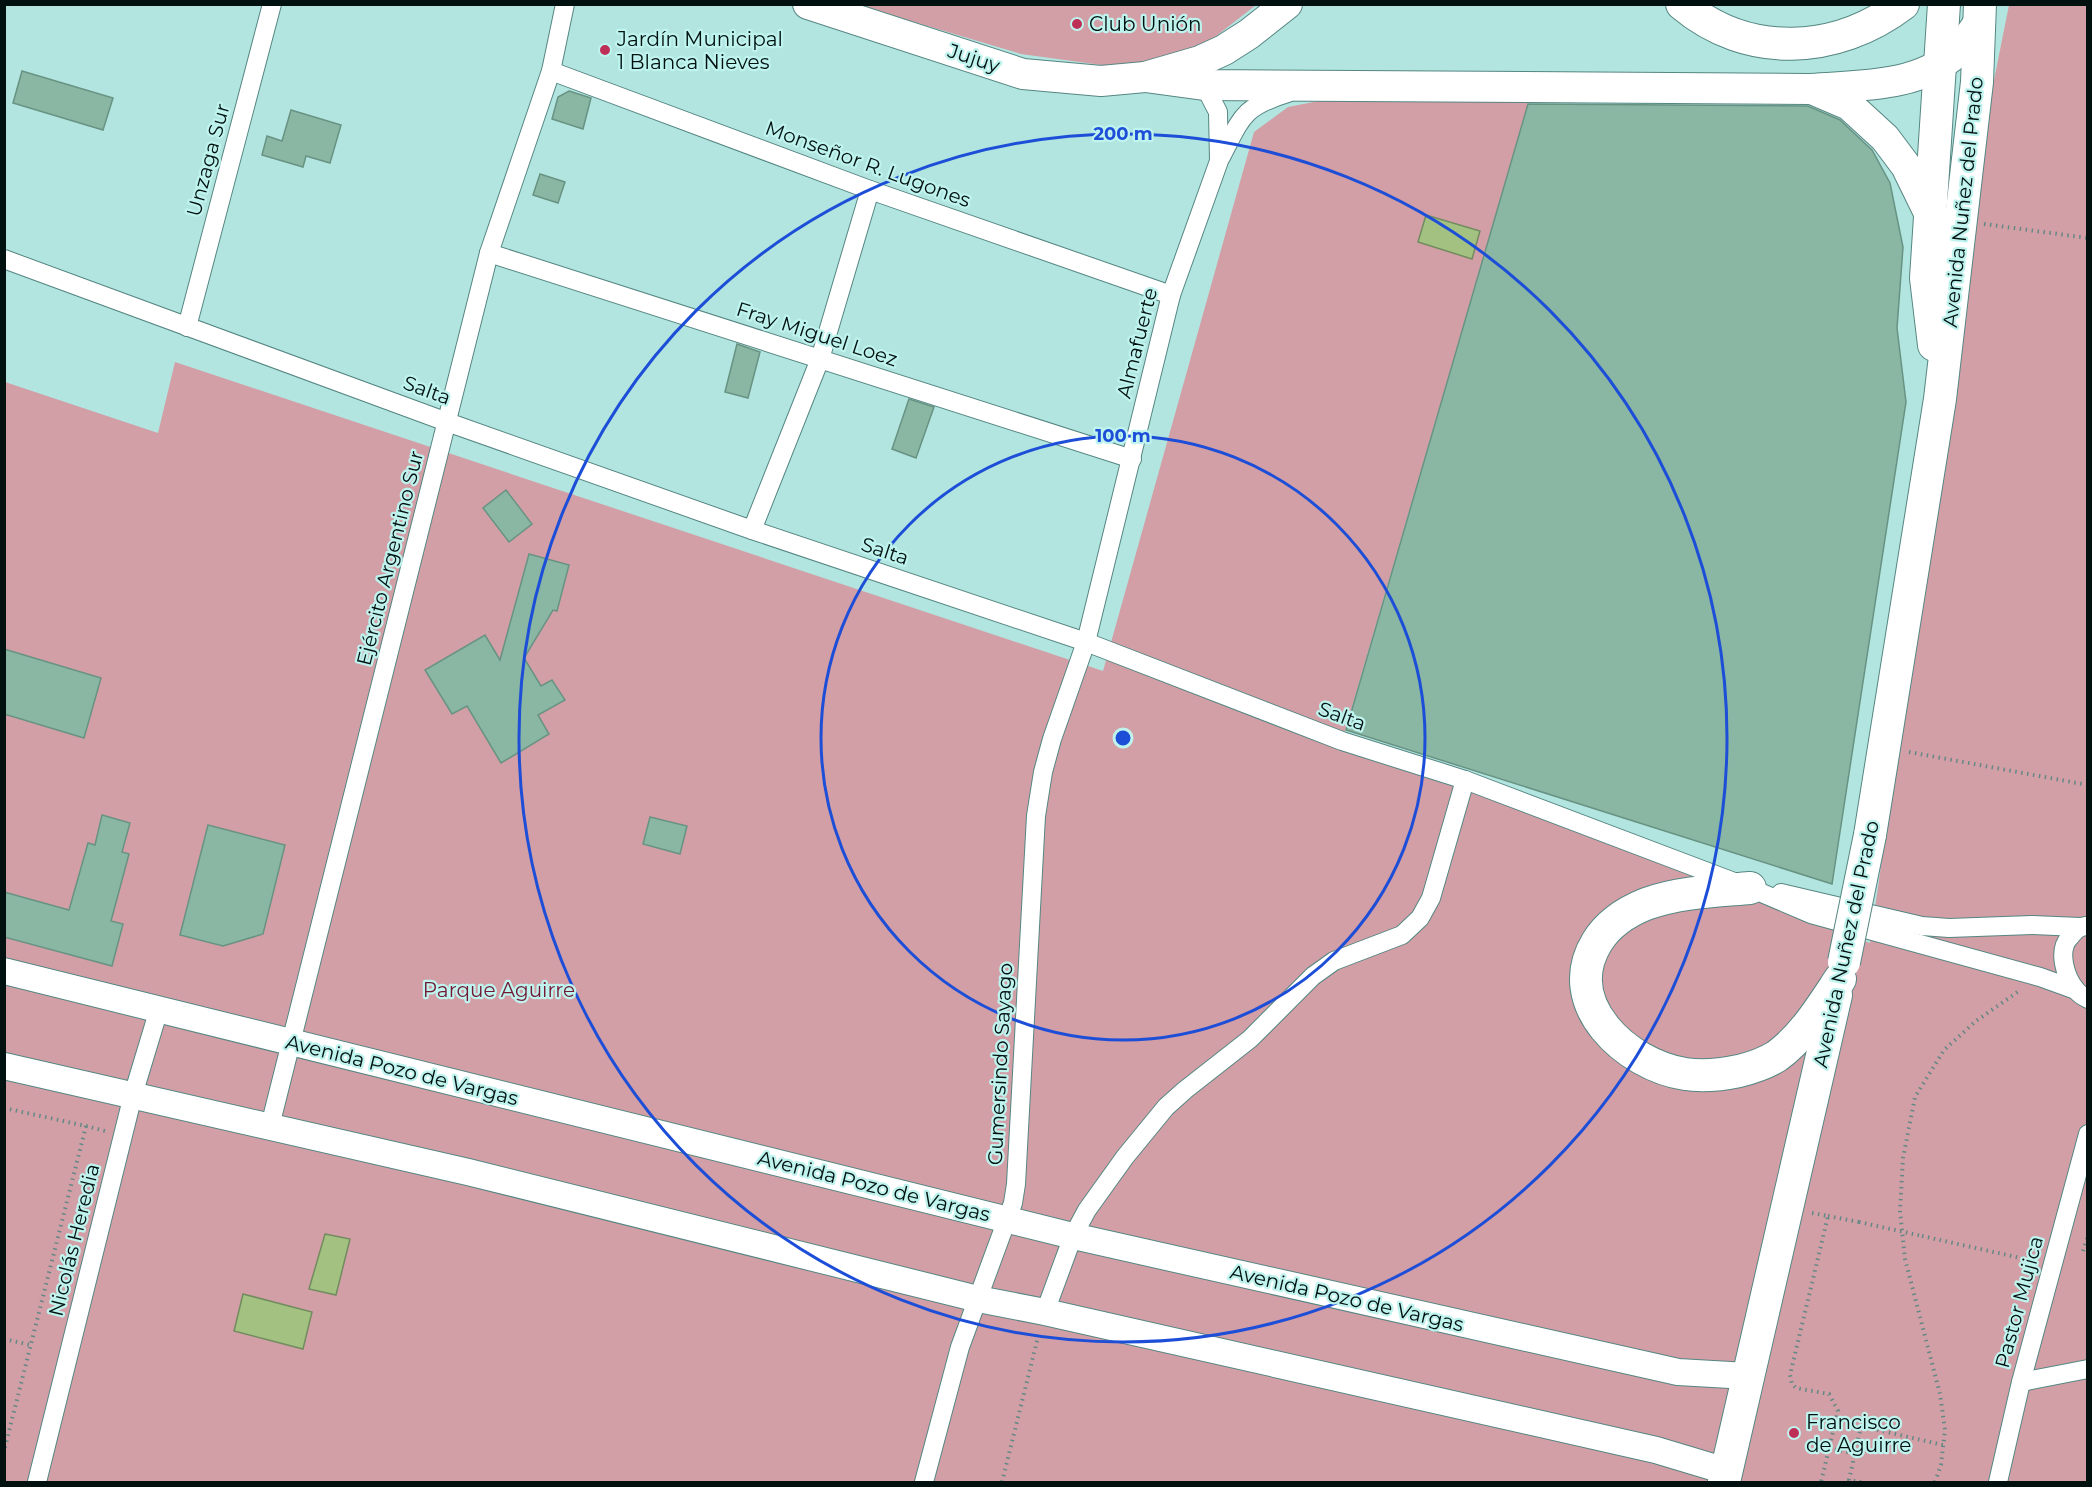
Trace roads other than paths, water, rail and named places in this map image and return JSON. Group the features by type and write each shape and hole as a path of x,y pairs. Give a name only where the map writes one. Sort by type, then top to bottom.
{"highway":[{"path":"1682,4 1699,19 1744,39 1788,45 1827,41 1862,30 1903,4"},
{"name":"Avenida Nuñez del Prado","path":"1940,399 1926,278 1944,4"},
{"name":"Avenida Nuñez del Prado","path":"1725,1477 1842,970 1870,835 1940,399 1977,82 1981,10"},
{"path":"1749,888 1670,897 1645,905 1622,917 1605,930 1592,951 1587,970 1587,993 1595,1014 1610,1034 1626,1049 1665,1069 1685,1074 1716,1076 1748,1069 1775,1057 1793,1043 1811,1022 1842,970"}],"main road":[{"name":"Jujuy","path":"808,4 1023,74 1101,81 1202,73"},
{"path":"1202,73 1224,50 1285,6"},
{"path":"1202,73 1310,86 1811,89 1897,82 1915,77 1940,65 1958,51 1981,10"},
{"path":"1811,89 1849,105 1885,138 1906,166 1930,215"},
{"name":"Avenida Pozo de Vargas","path":"4,970 1073,1236 1678,1372 1748,1376"},
{"path":"4,1066 480,1175 978,1299 1045,1312 1656,1450 1725,1477"}],"street":[{"name":"Unzaga Sur","path":"187,327 272,4"},
{"name":"Ejército Argentino Sur","path":"270,1126 489,253 551,71 564,4"},
{"name":"Monseñor R. Lugones","path":"551,71 870,190 1171,295"},
{"name":"Almafuerte","path":"1086,642 1171,295 1219,161 1218,112 1202,73"},
{"path":"1219,161 1242,117 1255,105 1310,86"},
{"path":"752,530 820,359 870,190"},
{"name":"Fray Miguel Loez","path":"489,253 1131,459"},
{"name":"Salta","path":"4,259 447,422 752,530 1086,642 1342,741 1465,780 1749,888"},
{"name":"Gumersindo Sayago","path":"924,1482 960,1347 1007,1219 1016,1184 1036,816 1043,772 1052,739 1086,642"},
{"path":"1045,1312 1073,1236 1087,1210 1125,1157 1160,1114 1185,1090 1250,1039 1313,976 1334,961 1402,935 1420,918 1431,898 1465,780"},
{"path":"1749,888 1803,897 1922,926 1949,928 2084,926"},
{"path":"1749,888 1811,914 2040,977 2082,995"},
{"path":"2082,995 2065,968 2062,951 2066,940 2084,926"},
{"name":"Nicolás Heredia","path":"37,1482 133,1095 159,1009"},
{"name":"Pastor Mujica","path":"1998,1482 2021,1382 2088,1134"},
{"path":"2021,1382 2088,1369"}],"place":[{"name":"Club Unión","path":"1077,24"},
{"name":"Jardín Municipal 1 Blanca Nieves","path":"605,50"},
{"name":"Francisco de Aguirre","path":"1794,1433"}],"park label":[{"name":"Parque Aguirre","path":"499,990"}]}
